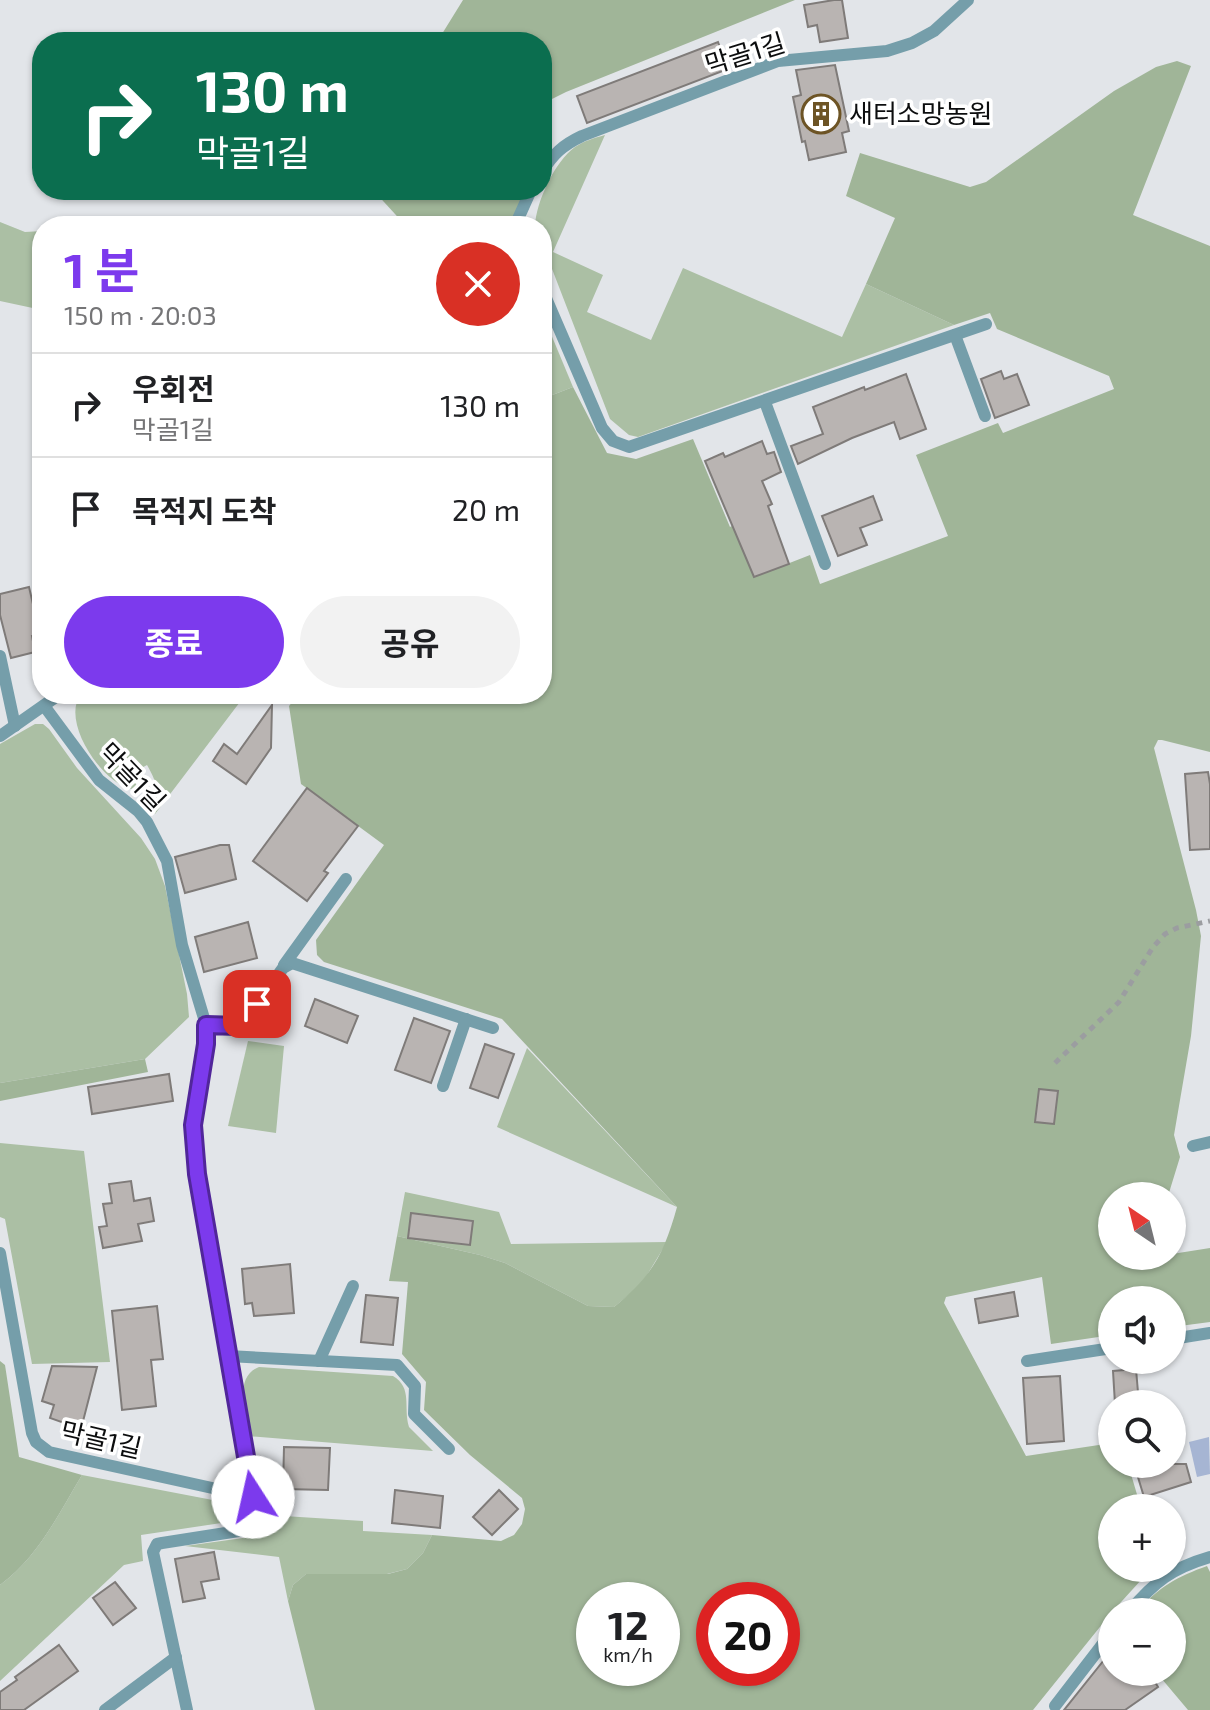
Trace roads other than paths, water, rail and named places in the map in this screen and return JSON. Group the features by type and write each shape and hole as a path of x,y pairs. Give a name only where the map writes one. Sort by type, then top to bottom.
{"lane":[{"name":"막골1길","path":"552,156 565,144 582,136 778,61 887,51 912,43 934,31 968,0"},
{"path":"552,312 602,428 613,441 629,447 986,324"},
{"path":"955,335 985,416"},
{"path":"765,402 825,564"},
{"path":"0,656 15,726"},
{"path":"0,736 48,704"},
{"name":"막골1길","path":"45,707 99,780 138,811 157,838 167,861 182,945 206,1025 206,1044 193,1125 197,1174 256,1521 251,1528 162,1543 153,1552 187,1710"},
{"path":"206,1025 239,1026 244,1023 346,879"},
{"path":"283,968 292,963 493,1028"},
{"path":"443,1086 466,1019"},
{"path":"1193,1146 1210,1142"},
{"name":"막골1길","path":"0,1253 32,1433 43,1449 253,1497"},
{"path":"319,1361 353,1286"},
{"path":"1186,1337 1210,1333"},
{"path":"1027,1361 1098,1350"},
{"path":"228,1356 397,1365 415,1386 414,1414 449,1449"},
{"path":"1142,1598 1158,1580 1174,1569 1210,1557"},
{"path":"1055,1706 1098,1650"},
{"path":"105,1710 176,1657"}],"water":[{"path":"1209,1437 1210,1474 1197,1477 1189,1442"}],"place":[{"name":"새터소망농원","path":"821,114"}]}
